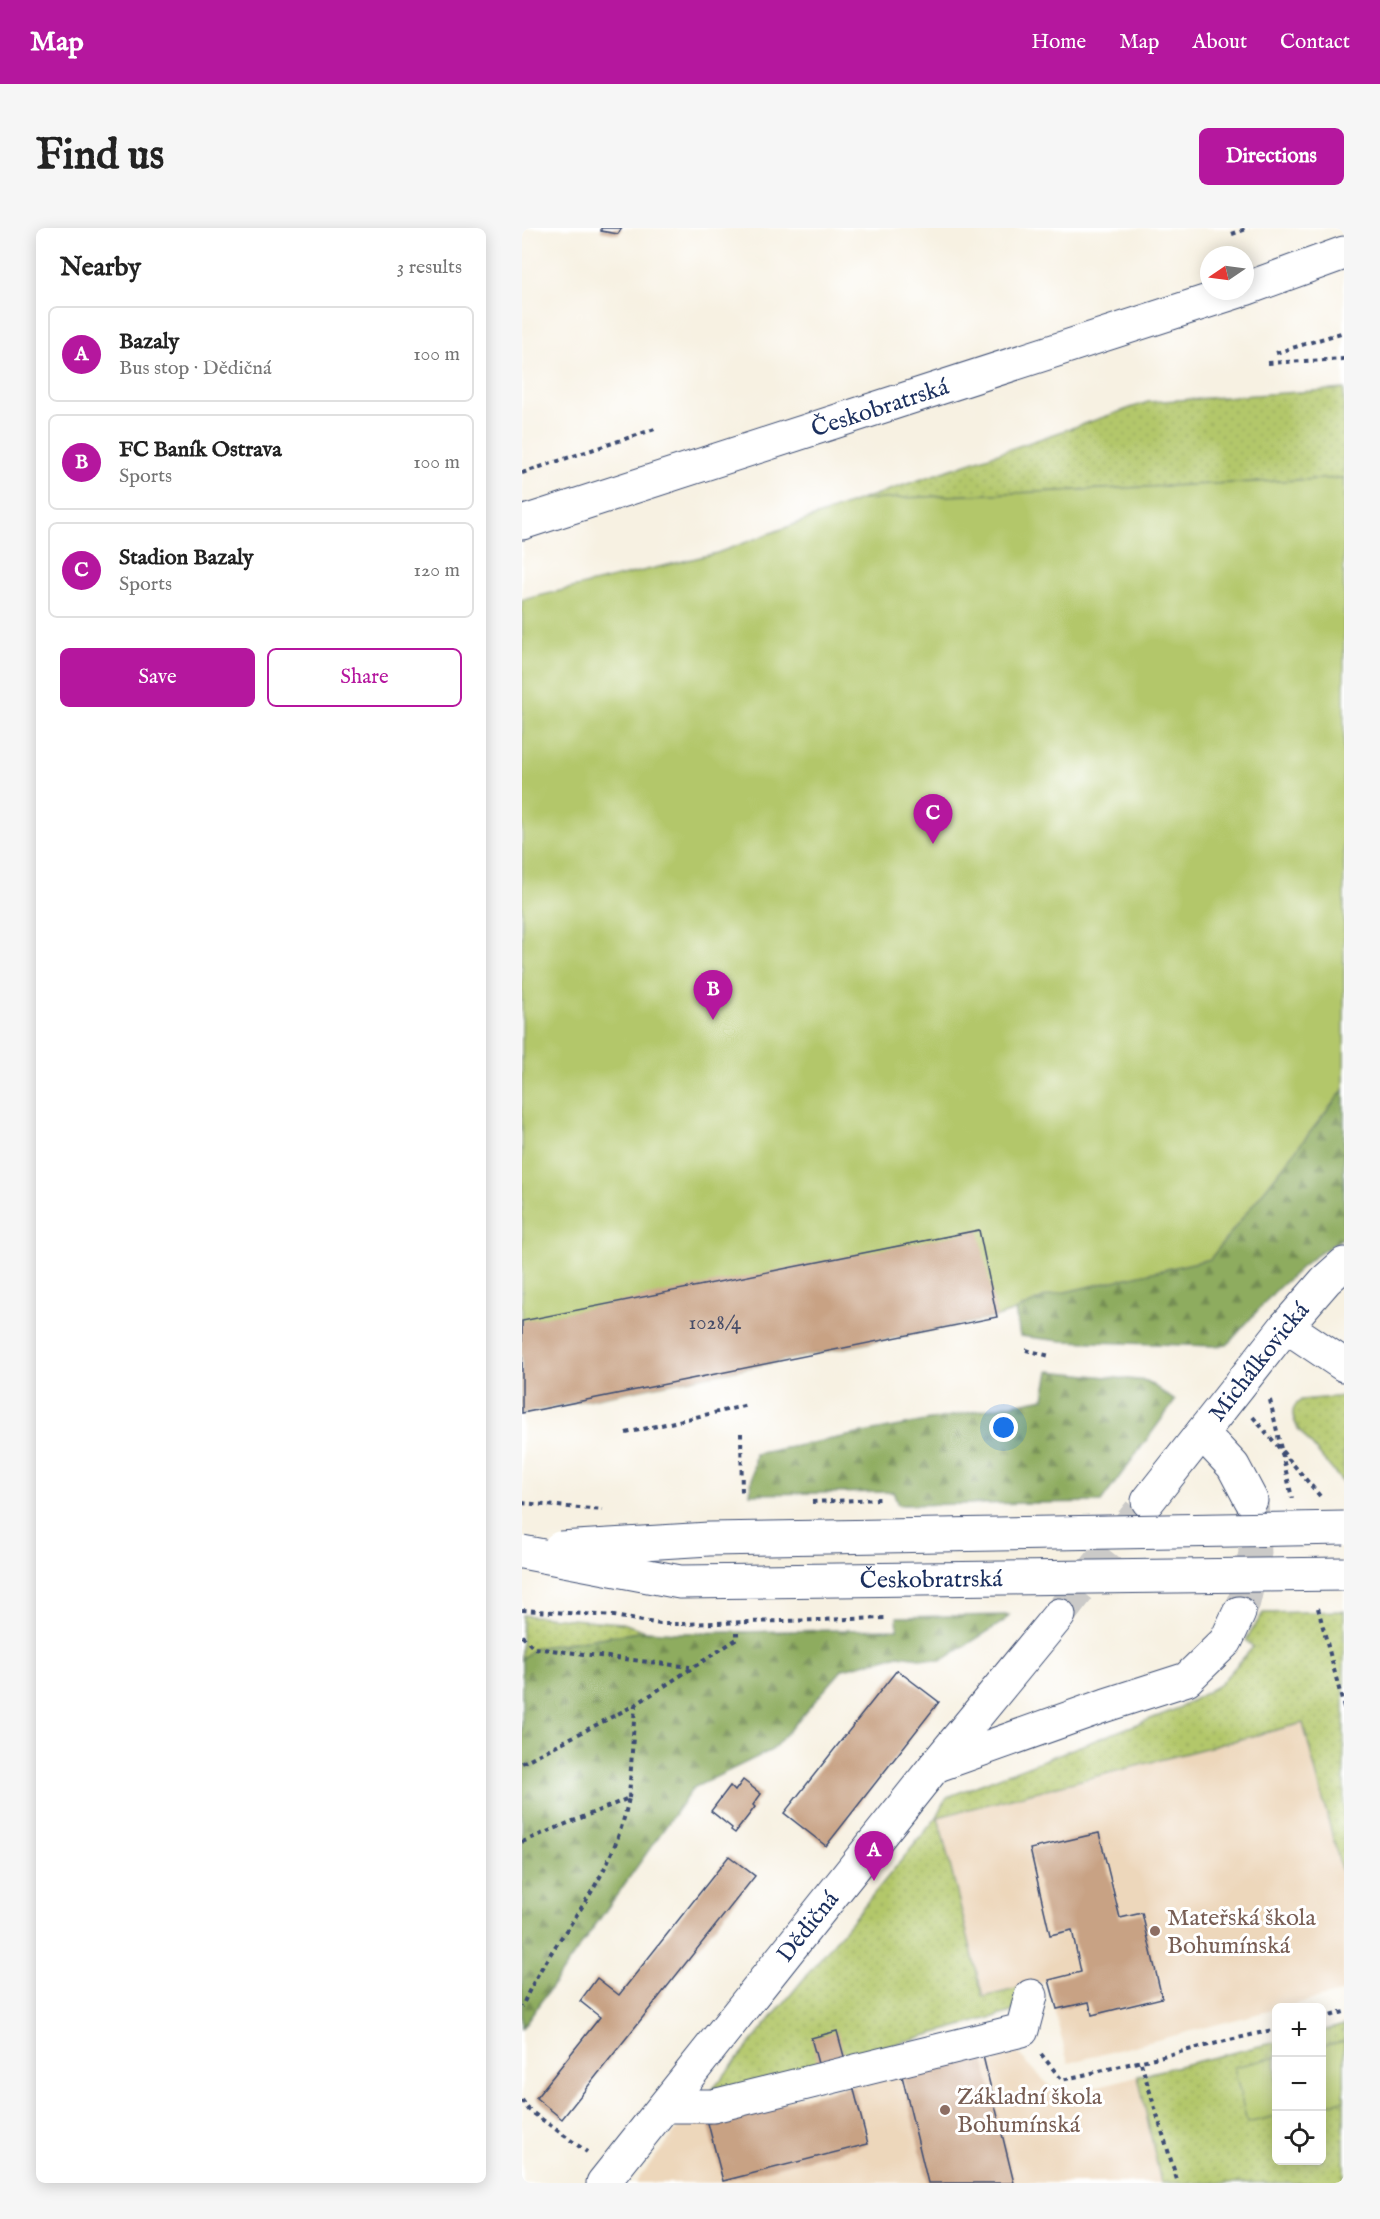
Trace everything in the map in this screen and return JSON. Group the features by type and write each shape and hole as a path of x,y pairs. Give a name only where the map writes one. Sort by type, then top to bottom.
{"street":[{"path":"1254,286 1344,253"},
{"name":"Českobratrská","path":"522,523 1211,300"},
{"name":"Michálkovická","path":"1202,1433 1286,1326 1326,1280 1344,1264"},
{"path":"1286,1326 1344,1365"},
{"path":"1148,1501 1202,1433 1233,1466 1251,1500"},
{"name":"Českobratrská","path":"522,1551 709,1539 1344,1528"},
{"name":"Českobratrská","path":"522,1551 680,1582 1344,1574"},
{"path":"935,1766 1106,1705 1187,1679 1226,1641 1239,1613"},
{"name":"Dědičná","path":"603,2183 935,1766 1059,1615"},
{"path":"665,2106 714,2106 1022,2030 1031,1996"}],"path":[{"path":"1232,234 1249,228"},
{"path":"1276,353 1344,332"},
{"path":"1268,363 1344,359"},
{"path":"522,473 658,428"},
{"path":"1026,1350 1050,1356"},
{"path":"626,1433 748,1405"},
{"path":"1250,1414 1323,1499"},
{"path":"741,1433 742,1494"},
{"path":"522,1503 610,1510"},
{"path":"522,1610 614,1616 660,1624 885,1618"},
{"path":"1323,1626 1344,1708"},
{"path":"522,1763 635,1705 737,1638 737,1632"},
{"path":"522,1635 534,1648 691,1667"},
{"path":"522,2007 535,1977 595,1885 622,1830 629,1798 635,1705"},
{"path":"522,1842 629,1798"},
{"path":"1326,2017 1344,2012"},
{"path":"1022,2030 1062,2080 1272,2030"},
{"path":"1141,2063 1178,2183"},
{"path":"522,2100 529,2110 589,2154"}],"shaded area":[{"name":"Mateřská škola Bohumínská","path":"1304,1723 1344,1881 1344,1992 1300,2003 1272,2003 1272,2010 1068,2063 1047,1981 984,1998 937,1817"},
{"name":"Základní škola Bohumínská","path":"1017,2052 1059,2096 1138,2076 1161,2183 635,2183 676,2131 685,2124 985,2053 986,2058"}],"green space":[{"path":"1344,389 1344,478 860,500 1148,402"},
{"path":"1344,478 1344,1089 1210,1259 1047,1296 997,1317 522,1413 522,600 717,553 860,500"},
{"path":"1344,1089 1344,1237 1307,1262 1275,1291 1227,1345 1062,1341 1020,1336 1015,1311 1047,1296 1210,1259"},
{"path":"1049,1371 1147,1381 1175,1401 1101,1502 898,1505 893,1492 750,1494 755,1454 1044,1398"},
{"path":"1344,1396 1344,1484 1299,1430 1293,1410 1301,1400"},
{"path":"1344,1611 1344,1881 1303,1723 938,1817 983,1997 1024,1987 1012,2012 708,2095 937,1817 947,1797 1179,1708 1219,1685 1253,1647 1246,1640 1263,1613"},
{"path":"522,1615 622,1623 646,1631 534,1648 522,1659"},
{"path":"1009,1615 1003,1622 941,1661 899,1655 843,1669 772,1750 693,1788 522,2028 522,1659 534,1648 646,1631 679,1633 898,1629 897,1617"},
{"path":"1344,2025 1344,2183 1161,2183 1138,2076 1272,2043 1272,2165 1326,2165 1326,2030"},
{"path":"1344,2041 1344,2100 1326,2104 1326,2057 1326,2045"},
{"path":"1272,2058 1272,2117 1247,2123 1234,2067"}],"building":[{"path":"601,228 622,228 618,234 601,231"},
{"path":"979,1230 997,1317 522,1413 522,1321"},
{"path":"897,1670 939,1702 826,1846 784,1813"},
{"path":"743,1780 761,1794 753,1805 755,1807 735,1833 711,1811 730,1786 735,1791"},
{"path":"1099,1833 1120,1918 1142,1913 1162,1998 1092,2015 1089,2002 1057,2009 1049,1980 1081,1972 1072,1930 1050,1935 1030,1849"},
{"path":"729,1856 755,1876 562,2119 536,2098 600,2017 580,2001 597,1978 619,1995"},
{"path":"837,2031 845,2060 819,2067 811,2038"},
{"path":"983,2056 1014,2183 928,2183 902,2076"},
{"path":"853,2086 868,2144 723,2181 708,2123"}],"tunnel":[{"path":"1059,1615 1148,1501"},
{"path":"1239,1613 1244,1602 1255,1553 1252,1501"}],"place":[{"name":"Stadion Bazaly","path":"933,844"},
{"name":"FC Baník Ostrava","path":"713,1020"},
{"name":"Bazaly","path":"874,1881"},
{"name":"Mateřská škola Bohumínská","path":"1155,1931"},
{"name":"Základní škola Bohumínská","path":"945,2110"}]}
